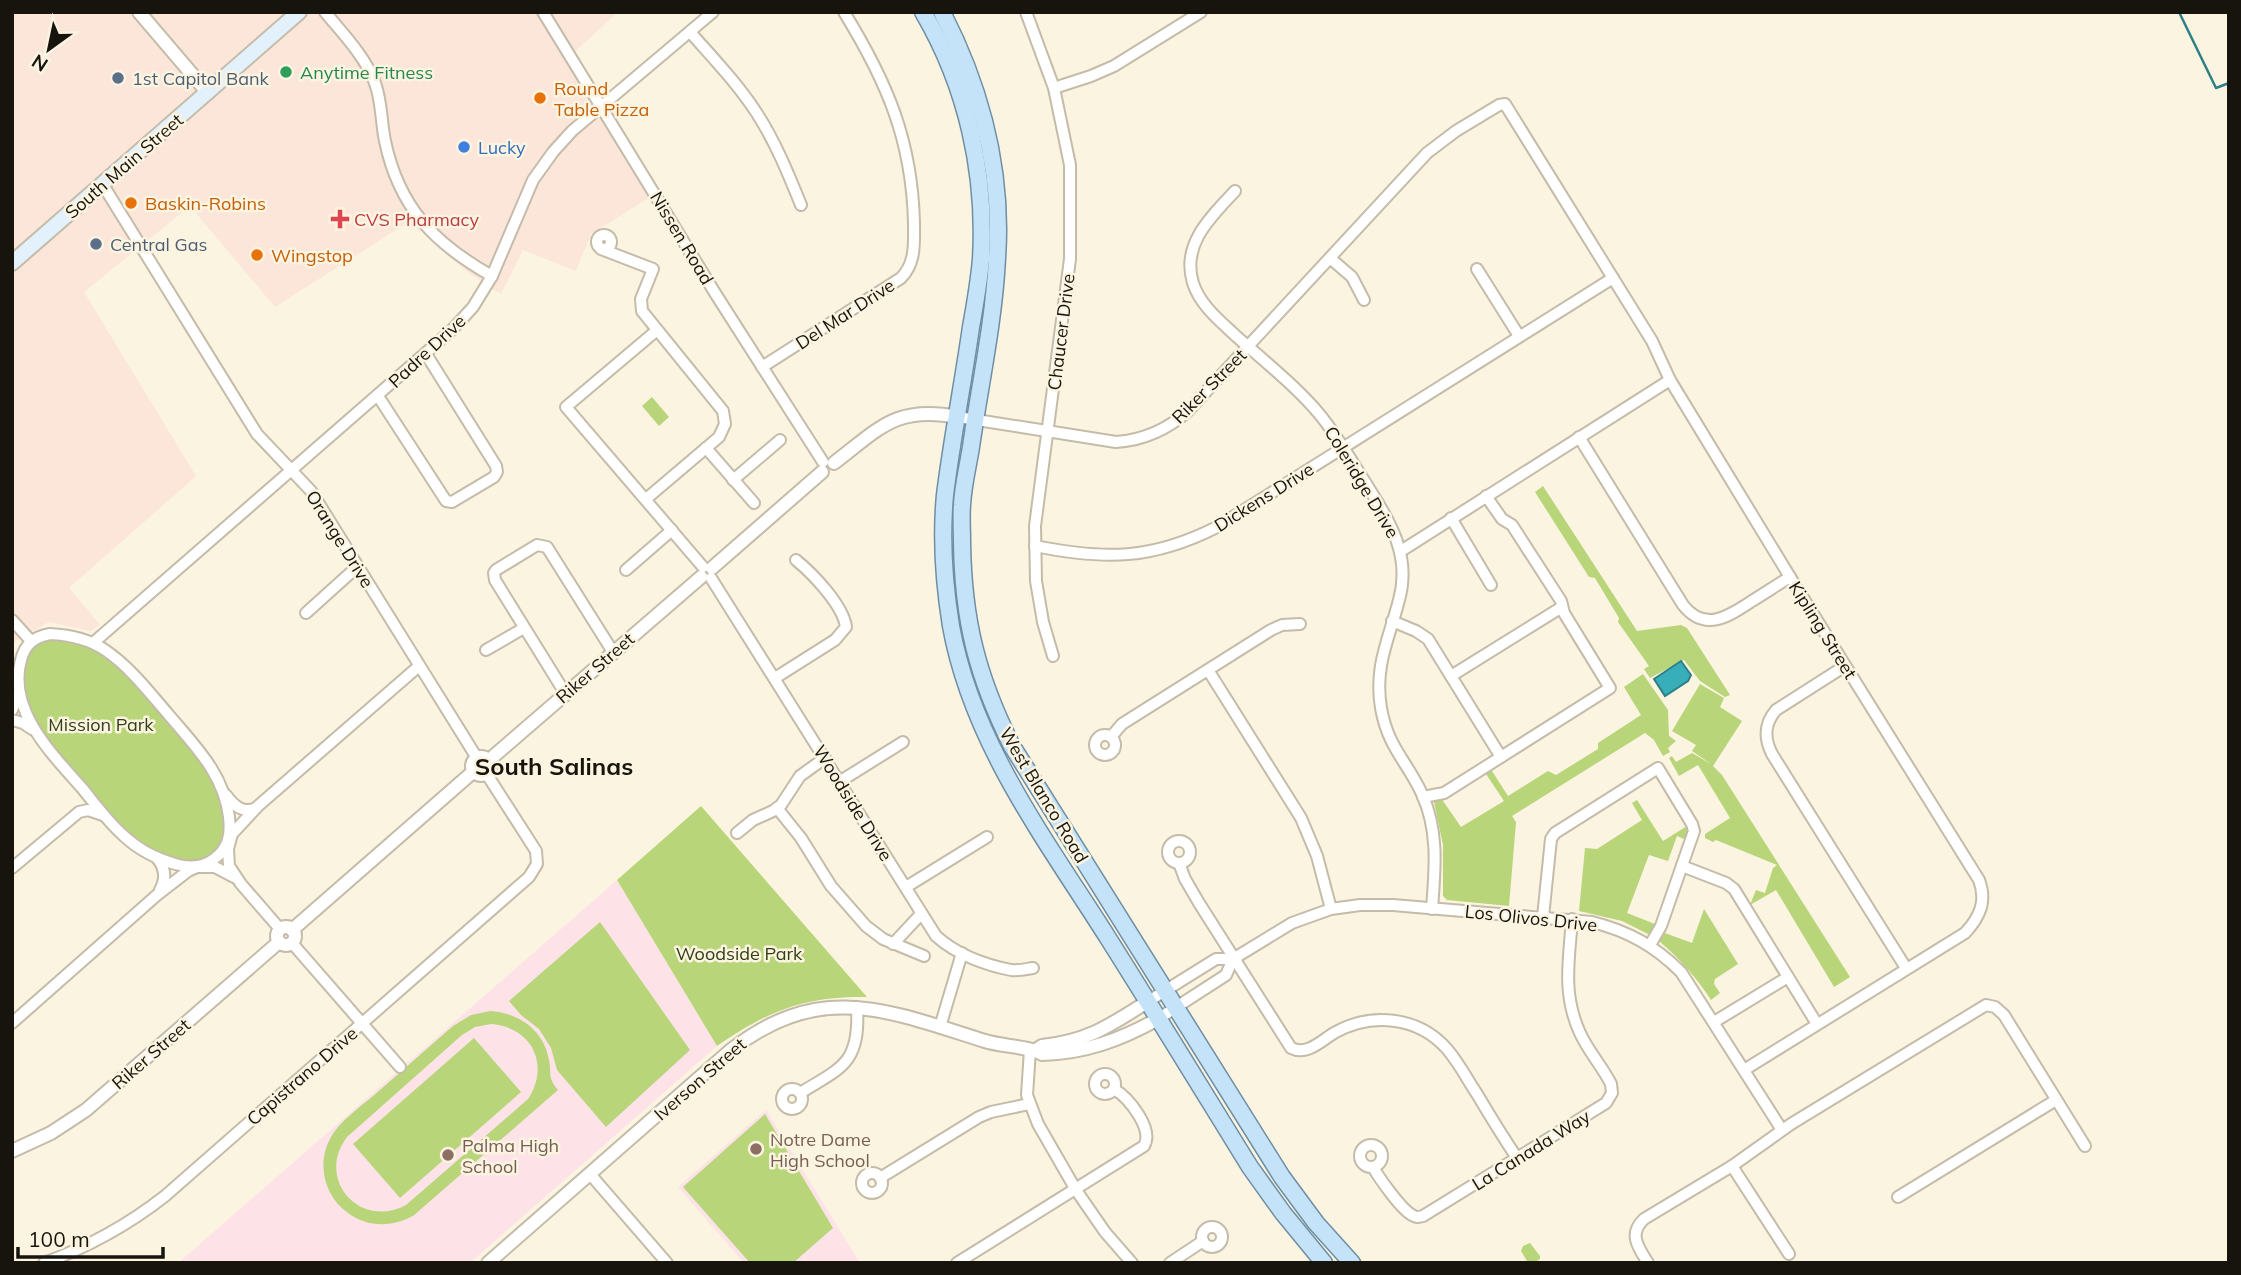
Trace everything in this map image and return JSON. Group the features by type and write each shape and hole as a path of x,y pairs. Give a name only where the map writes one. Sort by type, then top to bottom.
{"main road":[{"name":"South Main Street","path":"12,263 299,12"},
{"name":"West Blanco Road","path":"923,12 944,50 961,95 975,153 982,211 981,261 945,497 943,555 951,625 969,693 1003,769 1147,1002 1250,1167 1324,1263"},
{"name":"West Blanco Road","path":"942,12 977,93 989,140 997,200 998,257 962,505 962,582 972,643 982,680 1012,746 1282,1177 1316,1223 1352,1263"}],"street":[{"path":"139,12 208,93"},
{"path":"326,12 356,50 375,82 389,156 407,200 441,243 492,276"},
{"name":"Nissen Road","path":"543,12 826,466"},
{"name":"Padre Drive","path":"93,643 426,354 465,317 492,276 533,180 553,152 572,131 713,12"},
{"name":"Del Mar Drive","path":"762,367 901,278 913,258 914,210 901,133 885,84 844,12"},
{"name":"Chaucer Drive","path":"1026,12 1054,88 1070,165 1070,259 1049,431 1038,493 1035,546 1039,599 1053,656"},
{"path":"1054,88 1114,66 1201,12"},
{"path":"690,32 757,113 777,149 801,205"},
{"name":"Riker Street","path":"12,1150 51,1133 86,1110 707,573 826,466 886,424 903,417 929,413 1116,442 1129,441 1169,426 1188,411 1427,153 1464,126 1505,104"},
{"name":"Kipling Street","path":"1505,104 1653,341 1670,380 1983,889 1982,907 1974,924 1965,933 1744,1070"},
{"name":"Orange Drive","path":"103,186 257,434 311,491 536,851 537,860"},
{"name":"Coleridge Drive","path":"1235,191 1200,231 1194,246 1190,272 1197,293 1203,303 1319,413 1385,514 1401,551 1403,583 1380,662 1378,684 1381,710 1393,748 1423,797 1435,839 1432,909"},
{"path":"601,249 653,270 641,299 641,308 656,331 723,411 724,428 719,437 646,499"},
{"path":"1330,257 1352,277 1364,300"},
{"path":"1477,270 1519,336"},
{"name":"Dickens Drive","path":"1035,546 1116,556 1177,545 1217,527 1613,278"},
{"name":"Woodside Drive","path":"656,331 566,407 707,573 936,936 952,949 1014,971 1033,968"},
{"path":"378,396 446,502 452,502 494,477 496,466 426,354"},
{"path":"1401,551 1670,380"},
{"path":"1579,437 1683,605 1692,614 1711,620 1724,618 1790,578"},
{"path":"733,480 780,440"},
{"path":"706,448 754,503"},
{"path":"1423,797 1444,793 1611,688 1564,613 1561,601 1512,525 1502,519 1486,496"},
{"path":"1451,519 1491,585"},
{"path":"626,570 672,530"},
{"path":"565,694 495,580 494,573 540,544 549,550 613,652"},
{"path":"775,678 835,640 846,627 844,618 817,576 796,560"},
{"path":"306,613 357,566"},
{"path":"1451,676 1562,607"},
{"path":"12,620 31,641"},
{"path":"113,656 109,639 111,630 119,621"},
{"path":"1392,621 1424,635 1501,757"},
{"path":"1111,737 1122,724 1271,630 1282,625 1300,624"},
{"path":"486,650 524,628"},
{"path":"12,710 20,690 20,663 31,641 40,636 60,634 93,643 113,656 204,756 219,779 229,814 229,866 241,884 400,1067"},
{"path":"12,1023 157,895 182,875 222,852 238,826 258,806 419,666"},
{"path":"1845,666 1776,710 1769,720 1766,739 1772,754 1906,968"},
{"path":"1208,670 1301,818 1317,856 1331,909"},
{"path":"20,690 23,705 45,746 124,836 155,856 177,864 219,868 241,884"},
{"path":"12,720 35,731"},
{"path":"839,782 903,742"},
{"path":"737,833 753,820 777,808 800,776 825,758"},
{"path":"1543,917 1551,839 1555,833 1658,768 1694,827 1693,837 1661,926 1650,945"},
{"path":"12,868 72,816 80,802 78,784"},
{"path":"224,793 242,810 258,806"},
{"path":"777,808 795,828 831,887 873,932 924,956"},
{"path":"72,816 88,810 106,816"},
{"path":"906,887 986,837"},
{"path":"155,856 162,865 165,876 157,895"},
{"name":"Capistrano Drive","path":"44,1263 89,1244 143,1213 529,877 537,860"},
{"path":"1179,863 1190,888 1287,1044 1295,1050 1307,1050 1347,1027 1376,1020 1403,1022 1433,1037 1456,1061 1517,1158"},
{"path":"1682,866 1731,886 1816,1024"},
{"name":"Los Olivos Drive","path":"1147,1002 1216,959 1233,959 1292,923 1331,909 1377,905 1572,919 1611,927 1650,945 1681,972 1783,1130"},
{"path":"893,943 921,914"},
{"name":"La Canada Way","path":"1373,1167 1379,1178 1409,1212 1420,1217 1604,1105 1612,1093 1608,1078 1579,1031 1569,999 1567,985 1572,919"},
{"path":"940,1027 962,953"},
{"name":"Los Olivos Drive","path":"1158,1019 1226,975 1233,959"},
{"path":"1714,1022 1788,977"},
{"name":"Iverson Street","path":"1033,1050 1087,1037 1147,1002"},
{"path":"1648,1263 1635,1241 1635,1232 1644,1219 1732,1166 1783,1130 1980,1007 1990,1005 2000,1010 2085,1146"},
{"path":"800,1093 835,1071 848,1059 856,1043 857,1007"},
{"name":"Iverson Street","path":"488,1263 703,1074 758,1030 791,1015 857,1007 901,1014 994,1044 1042,1054 1096,1047 1126,1036 1158,1019"},
{"path":"1033,1050 1027,1084 1029,1104 1038,1124 1076,1190 1132,1263"},
{"path":"957,1263 1141,1149 1147,1140 1147,1129 1128,1100 1114,1089"},
{"path":"1898,1197 2056,1100"},
{"path":"880,1178 979,1117 1029,1104"},
{"path":"1732,1166 1789,1254"},
{"path":"590,1174 667,1263"},
{"path":"1170,1263 1203,1241"}],"shaded area":[{"path":"12,12 618,12 570,56 655,194 591,234 576,271 523,250 501,294 469,273 410,221 275,307 190,206 84,292 196,476 69,588 100,625 90,631 49,622 12,643"},
{"name":"Palma High School","path":"617,880 717,1046 470,1263 178,1263"},
{"name":"Notre Dame High School","path":"766,1110 860,1263 744,1263 678,1187"}],"green space":[{"path":"652,397 669,417 659,426 642,406"},
{"path":"1543,486 1637,631 1681,625 1687,628 1730,695 1725,697 1700,681 1684,660 1650,678 1644,669 1649,666 1618,622 1619,618 1595,578 1589,577 1535,492"},
{"name":"Mission Park","path":"50,634 60,634 113,656 218,779 229,840 197,867 144,850 45,746 23,705 23,654"},
{"path":"1643,674 1668,710 1669,736 1676,741 1668,748 1670,752 1663,756 1654,740 1645,733 1512,816 1516,822 1509,906 1447,900 1443,896 1443,845 1434,802 1441,798 1461,827 1504,801 1486,774 1492,771 1508,796 1548,771 1556,775 1598,749 1598,743 1641,715 1624,687"},
{"path":"1700,684 1724,698 1720,707 1742,721 1713,766 1722,775 1850,977 1834,987 1776,890 1750,905 1756,890 1765,893 1773,868 1777,865 1705,838 1705,834 1730,818 1698,765 1679,776 1669,758 1672,756 1676,762 1692,753 1711,764 1692,751 1696,745 1672,731"},
{"path":"1637,800 1663,841 1687,826 1689,830 1684,839 1677,836 1668,861 1649,855 1627,913 1655,924 1650,935 1622,921 1579,911 1585,848 1597,849 1642,820 1632,803"},
{"name":"Woodside Park","path":"701,806 867,997 824,999 788,1008 753,1023 717,1046 617,880"},
{"path":"1704,909 1738,964 1715,979 1714,984 1720,993 1711,1000 1687,969 1659,941 1665,933 1692,943"},
{"path":"600,922 690,1050 606,1127 557,1070 551,1048 539,1029 509,1001"},
{"path":"501,1012 528,1025 542,1040 549,1060 551,1078 558,1090 413,1216 388,1224 356,1218 340,1206 328,1188 323,1168 326,1147 331,1137 350,1115 453,1026 471,1015","holes":["491,1024 505,1027 526,1040 537,1061 535,1086 528,1099 406,1205 389,1211 373,1211 359,1206 347,1196 339,1184 336,1169 338,1153 347,1137 462,1035 475,1027"]},
{"path":"474,1038 521,1092 400,1198 353,1144"},
{"name":"Notre Dame High School","path":"765,1114 833,1228 793,1263 750,1263 683,1187"},
{"path":"1530,1243 1540,1256 1535,1262 1527,1261 1521,1251 1523,1246"}],"water":[{"path":"1681,661 1691,675 1688,681 1665,696 1654,679"}],"waterway":[{"path":"2179,12 2216,88 2229,83"}],"place":[{"name":"Anytime Fitness","path":"286,72"},
{"name":"1st Capitol Bank","path":"118,78"},
{"name":"Round Table Pizza","path":"540,98"},
{"name":"Lucky","path":"464,147"},
{"name":"Baskin-Robins","path":"131,203"},
{"name":"CVS Pharmacy","path":"340,219"},
{"name":"Central Gas","path":"96,244"},
{"name":"Wingstop","path":"257,255"},
{"name":"Notre Dame High School","path":"756,1149"},
{"name":"Palma High School","path":"448,1155"}],"district":[{"name":"South Salinas","path":"554,766"}]}
